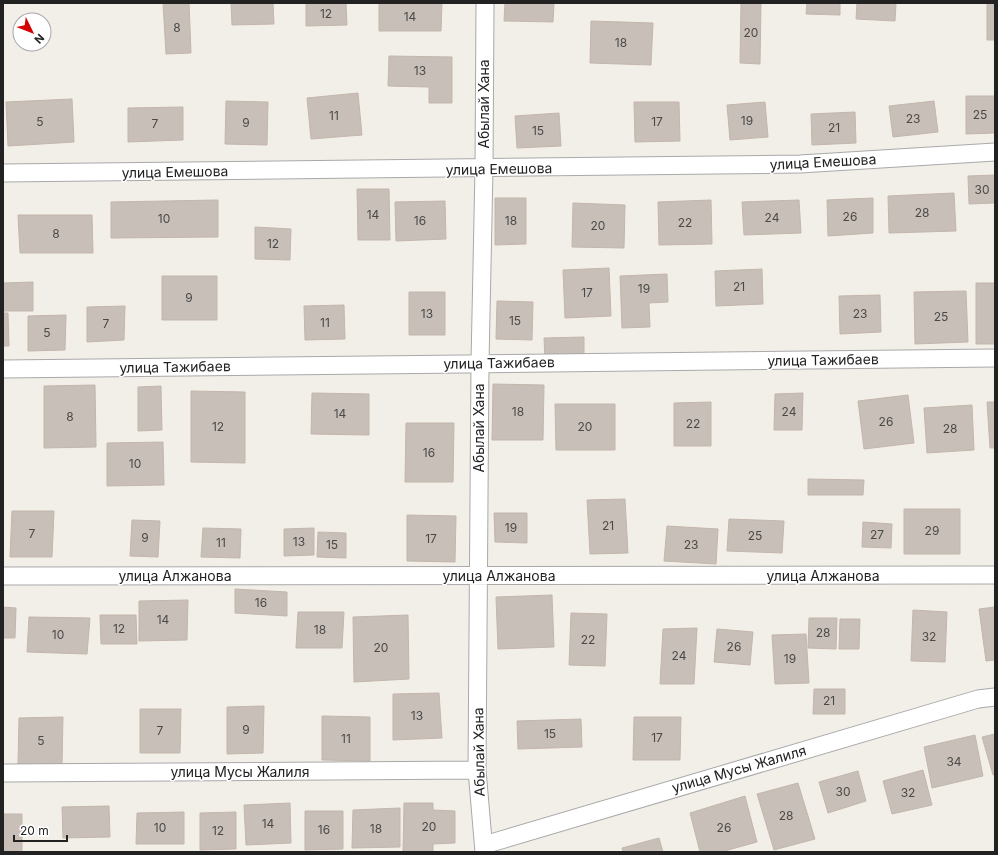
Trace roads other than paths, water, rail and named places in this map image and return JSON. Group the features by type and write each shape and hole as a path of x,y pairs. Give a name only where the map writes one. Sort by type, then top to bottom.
{"street":[{"name":"Абылай Хана","path":"484,848 477,770 480,363 484,169 485,3"},
{"name":"улица Емешова","path":"3,173 484,169 800,164 995,152"},
{"name":"улица Тажибаев","path":"3,369 995,358"},
{"name":"улица Алжанова","path":"3,576 995,575"},
{"name":"улица Мусы Жалиля","path":"484,848 978,699 995,697"},
{"name":"улица Мусы Жалиля","path":"3,773 477,770"}]}
